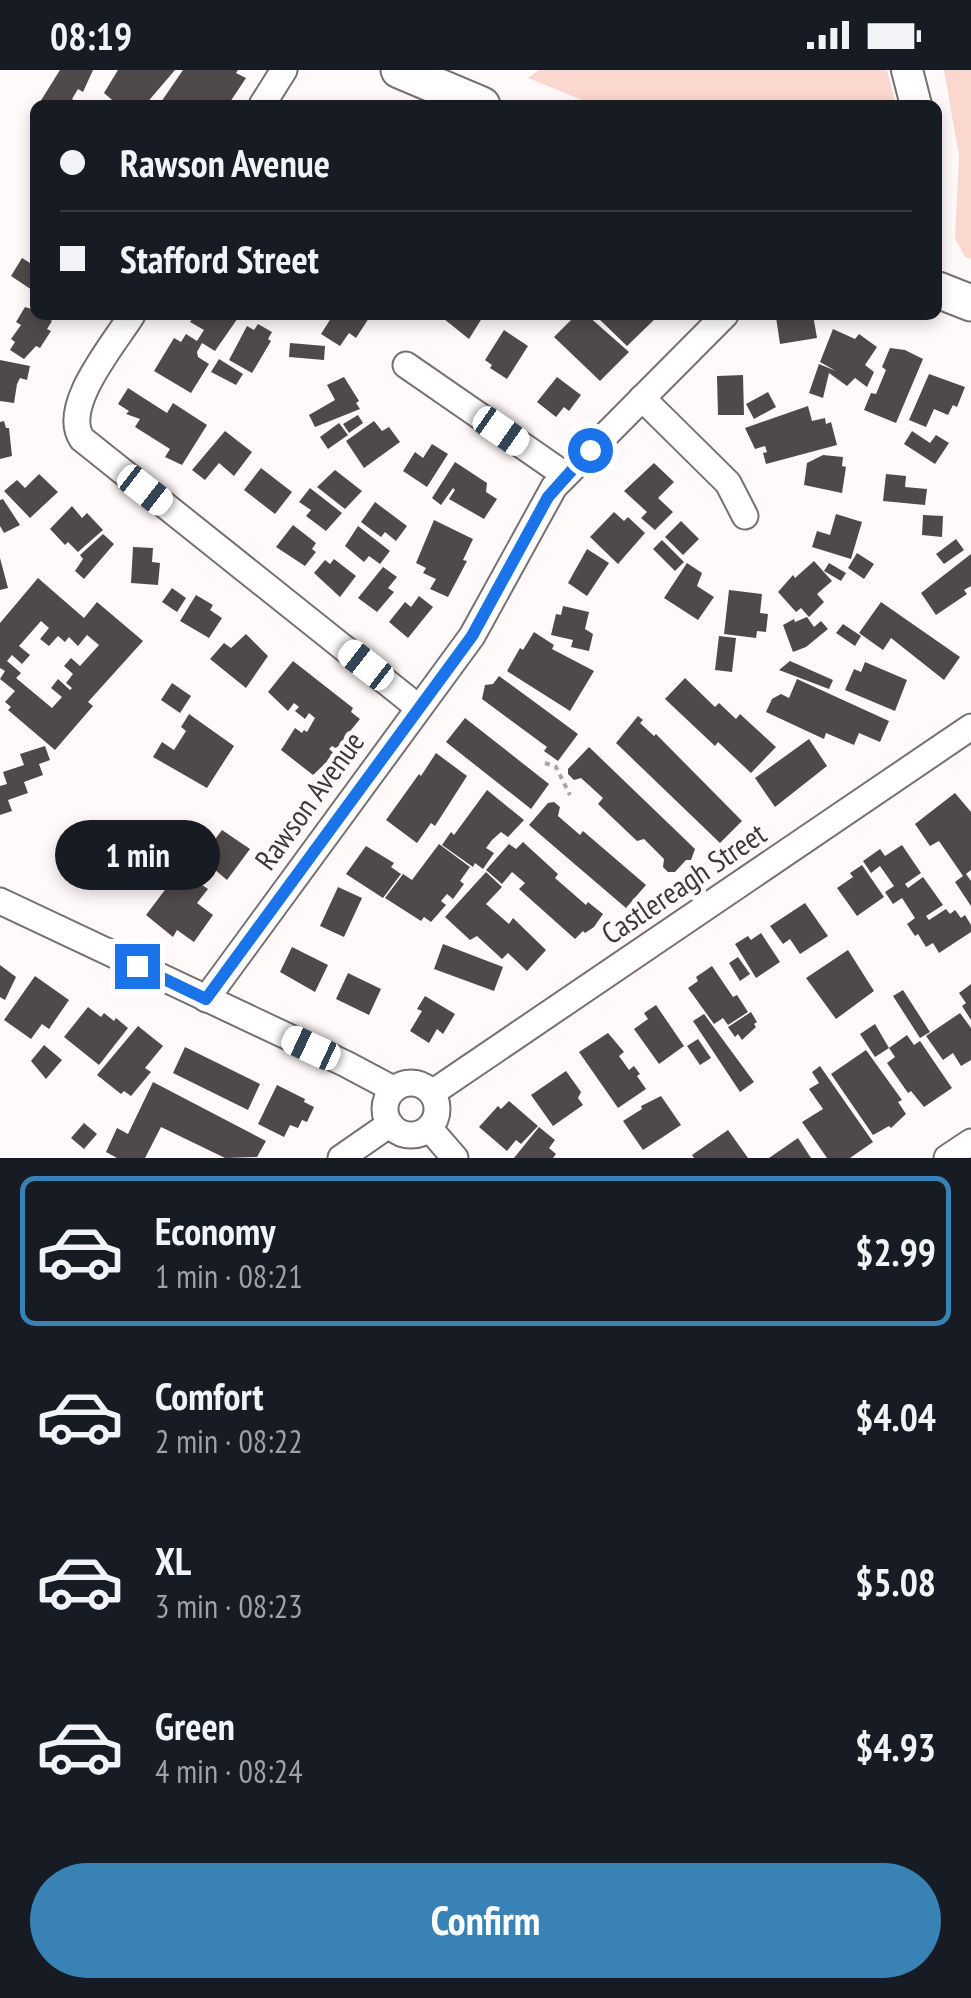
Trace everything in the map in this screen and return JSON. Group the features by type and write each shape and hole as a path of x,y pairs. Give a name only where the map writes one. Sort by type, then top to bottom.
{"main road":[{"path":"398,70 470,100"},
{"path":"942,292 971,303"}],"street":[{"path":"265,100 284,70"},
{"path":"907,70 915,100"},
{"path":"129,320 78,401 74,424 82,438 419,708"},
{"name":"Rawson Avenue","path":"206,999 480,625 548,497 564,475 720,320"},
{"path":"406,365 564,475"},
{"path":"642,398 728,483 745,516"},
{"name":"Castlereagh Street","path":"432,1093 971,726"},
{"path":"0,901 346,1064 393,1090"},
{"path":"411,1082 432,1093 437,1111 429,1128 409,1135 390,1124 384,1108 393,1090 411,1082"},
{"path":"340,1158 390,1124"},
{"path":"429,1128 454,1158"},
{"path":"947,1158 971,1142"}],"path":[{"path":"545,763 556,767 570,795"}],"shaded area":[{"path":"539,70 887,70 895,100 582,100 528,78"},
{"path":"944,70 971,70 971,259 965,257 955,238 959,156"}],"building":[{"path":"60,70 93,70 83,92 78,89 74,100 41,100"},
{"path":"118,70 175,70 149,100 112,100 104,93"},
{"path":"183,70 238,70 236,73 246,78 231,100 162,100"},
{"path":"22,258 30,263 30,289 11,276"},
{"path":"25,307 30,308 30,320 52,321 47,329 51,331 40,348 36,346 24,359 10,350 15,342 11,339 21,325 16,322"},
{"path":"237,320 215,351 202,343 198,357 209,364 191,393 154,371 174,338 181,342 186,334 197,341 204,330 190,322"},
{"path":"330,320 368,320 356,338 349,333 340,346 321,334"},
{"path":"445,320 481,320 469,339"},
{"path":"571,320 593,320 629,352 600,381 554,337"},
{"path":"600,320 654,320 627,346"},
{"path":"776,320 814,320 817,338 780,344"},
{"path":"258,324 272,332 268,339 271,341 252,373 229,360 247,326 254,330"},
{"path":"833,329 855,339 859,334 877,347 865,365 874,372 867,387 855,378 847,386 829,373 823,398 809,393 819,364 836,371 820,362"},
{"path":"504,330 528,346 507,379 485,360"},
{"path":"290,343 325,346 324,360 289,357"},
{"path":"890,348 923,359 896,423 864,410 871,393 876,394"},
{"path":"219,359 243,374 236,385 211,372"},
{"path":"0,360 30,366 27,380 20,378 17,384 14,403 0,401"},
{"path":"929,374 965,387 957,407 953,405 948,415 934,409 926,427 909,420"},
{"path":"743,375 744,415 718,415 717,376"},
{"path":"344,377 360,409 315,427 309,415 335,400 327,385"},
{"path":"557,377 581,395 569,411 564,407 556,417 537,402"},
{"path":"128,388 167,413 173,403 207,425 182,465 165,457 170,449 135,427 140,419 126,414 129,411 118,404"},
{"path":"768,392 776,407 754,419 746,404"},
{"path":"808,406 812,421 825,418 826,424 831,422 837,445 766,464 765,446 755,449 745,428"},
{"path":"358,415 363,423 349,433 343,424"},
{"path":"4,421 9,428 12,456 0,459 0,422"},
{"path":"374,421 382,431 389,427 400,442 364,468 346,441"},
{"path":"339,423 348,435 328,449 320,437"},
{"path":"225,431 252,452 234,476 219,463 205,480 192,470"},
{"path":"912,431 930,443 936,435 949,443 935,464 904,444"},
{"path":"432,444 448,454 427,487 403,471 415,452 423,458"},
{"path":"823,455 843,457 842,466 846,467 842,493 804,485 807,463"},
{"path":"455,462 487,483 486,492 497,499 484,519 449,499 453,488 441,505 432,498"},
{"path":"654,463 674,482 658,498 673,512 655,530 641,518 647,512 624,491"},
{"path":"261,468 292,492 275,514 244,490"},
{"path":"335,470 362,491 345,509 317,487"},
{"path":"39,474 58,492 30,518 4,491 17,480 25,488"},
{"path":"886,474 906,476 905,487 927,489 925,505 883,501"},
{"path":"310,488 342,513 326,531 306,516 311,510 299,502"},
{"path":"3,499 20,525 4,533 0,526"},
{"path":"375,502 407,526 396,541 385,532 381,537 361,522"},
{"path":"72,506 82,518 87,513 103,530 78,552 50,529"},
{"path":"614,512 624,521 628,517 645,533 618,564 590,537"},
{"path":"836,514 862,522 851,559 812,547 817,531 830,535"},
{"path":"923,515 943,516 942,537 922,535"},
{"path":"434,520 473,539 463,560 467,561 448,597 430,589 436,579 423,573 426,568 416,563"},
{"path":"681,521 699,539 683,555 665,537"},
{"path":"293,525 316,543 312,549 316,552 305,566 276,547"},
{"path":"358,526 390,551 380,564 369,556 364,562 345,546"},
{"path":"103,534 114,544 84,579 75,571 83,559 80,555"},
{"path":"956,539 964,550 944,564 936,554"},
{"path":"662,540 684,562 675,571 653,549"},
{"path":"133,547 153,548 152,562 160,563 158,585 131,583"},
{"path":"587,549 609,563 587,596 568,583"},
{"path":"857,553 874,564 864,579 848,568"},
{"path":"971,554 971,586 964,590 967,594 936,615 921,593"},
{"path":"0,558 8,588 0,590"},
{"path":"334,559 356,576 340,597 314,573 325,560 330,564"},
{"path":"814,561 832,581 817,594 824,602 809,617 801,608 796,612 778,592 793,575 795,578"},
{"path":"687,563 702,573 697,586 714,597 698,620 664,598"},
{"path":"829,563 846,573 841,581 824,571"},
{"path":"383,567 397,577 388,588 394,592 377,612 358,598"},
{"path":"38,578 84,618 97,602 143,641 88,702 93,706 55,750 8,710 11,707 5,702 15,691 0,679 5,671 0,668 0,623","holes":["41,621 49,628 40,639 49,646 58,636 65,642 69,637 78,646 87,635 99,645 80,666 71,658 64,666 73,674 66,683 72,688 58,679 51,688 62,697 52,708 16,678 21,673 7,661 12,655 22,664 30,655 19,646"]},
{"path":"172,588 186,598 177,612 162,602"},
{"path":"729,590 762,594 760,613 768,614 766,632 757,631 756,638 724,634"},
{"path":"196,595 213,605 210,610 222,618 209,638 180,621"},
{"path":"419,596 433,607 408,638 389,622 405,602 411,607"},
{"path":"881,602 960,657 944,680 891,638 883,650 859,633"},
{"path":"563,606 589,612 585,629 593,634 589,651 571,647 573,640 551,635 556,614 561,615"},
{"path":"807,617 814,627 821,621 828,629 793,652 783,625"},
{"path":"843,624 861,636 855,646 836,633"},
{"path":"534,632 554,645 552,649 594,671 570,711 507,671"},
{"path":"246,634 268,656 246,688 210,659 224,643 231,648"},
{"path":"719,636 736,638 732,672 715,670"},
{"path":"293,661 353,708 351,712 360,719 341,751 332,746 329,749 335,754 313,775 281,750 295,728 307,732 315,718 309,713 305,719 295,711 299,707 294,703 288,711 268,692"},
{"path":"790,661 833,680 829,689 779,670"},
{"path":"865,662 907,680 895,711 845,690 854,669 861,672"},
{"path":"499,676 578,734 558,761 544,751 547,747 482,699 485,685 493,684"},
{"path":"685,678 715,707 719,703 736,719 740,714 776,747 751,773 718,742 715,746 665,699"},
{"path":"797,679 889,721 880,742 859,733 854,745 826,733 824,739 766,712 772,699 781,694 789,698"},
{"path":"172,683 191,696 180,713 161,700"},
{"path":"189,714 234,746 207,788 153,757 162,742 174,750 186,731 181,727"},
{"path":"638,716 643,720 640,723 656,734 742,821 720,843 616,743"},
{"path":"465,718 549,784 531,809 446,742"},
{"path":"809,739 827,766 775,807 755,778"},
{"path":"45,746 50,760 39,764 43,775 24,782 28,793 8,800 12,811 0,815 0,786 7,784 3,772 24,765 20,754"},
{"path":"589,747 695,849 691,860 675,872 668,872 663,867 664,859 644,839 637,841 598,804 603,798 581,778 574,780 568,774 568,769"},
{"path":"436,753 467,776 435,826 431,823 417,843 386,820"},
{"path":"487,790 524,820 508,837 501,832 492,840 486,848 494,853 483,869 475,863 473,867 442,845"},
{"path":"955,793 971,812 971,870 966,874 971,881 971,906 955,882 963,876 939,841 930,846 915,824"},
{"path":"548,803 560,807 558,816 580,835 583,831 646,885 626,908 529,825"},
{"path":"166,823 185,835 170,859 151,847"},
{"path":"103,826 153,857 139,881 131,876 128,881 117,874 108,890 76,870"},
{"path":"222,830 250,849 227,880 201,858"},
{"path":"523,842 558,874 555,878 603,914 594,927 575,939 519,889 525,883 512,872 502,884 486,870 509,844 516,849"},
{"path":"439,844 470,867 453,899 447,894 441,901 446,905 431,922 424,917 421,921 385,898 403,874 412,880"},
{"path":"902,845 921,873 905,884 908,888 923,877 943,905 926,916 929,920 946,909 950,914 955,910 961,918 965,915 971,925 971,932 939,953 933,943 926,947 918,934 915,936 907,924 915,918 902,898 893,904 885,892 894,886 880,866 871,873 863,861 880,849 885,856"},
{"path":"366,846 394,863 391,867 401,874 383,898 346,874"},
{"path":"862,865 884,897 857,916 837,888"},
{"path":"180,870 208,889 197,903 213,915 194,942 177,930 173,937 146,915"},
{"path":"486,872 502,887 486,904 509,924 513,918 546,950 527,971 508,953 502,959 477,936 470,940 445,917"},
{"path":"338,887 362,898 344,937 320,926"},
{"path":"805,903 828,936 800,954 790,939 783,944 770,926"},
{"path":"761,933 780,962 756,978 735,944"},
{"path":"443,944 503,967 494,991 434,969"},
{"path":"292,947 328,965 315,992 280,972"},
{"path":"848,950 874,991 836,1019 806,978"},
{"path":"738,957 750,974 740,981 729,963"},
{"path":"0,965 16,977 5,1000 0,997"},
{"path":"712,966 748,1012 728,1025 723,1018 714,1024 688,988"},
{"path":"348,973 381,989 369,1015 336,999"},
{"path":"35,976 69,1000 49,1029 42,1024 31,1039 4,1020"},
{"path":"971,984 971,1020 959,993"},
{"path":"903,990 930,1032 920,1038 893,996"},
{"path":"425,996 455,1014 443,1034 437,1029 429,1043 410,1031 422,1011 417,1009"},
{"path":"656,1005 684,1046 659,1064 634,1029 648,1019 644,1013"},
{"path":"88,1007 101,1017 104,1013 114,1021 116,1018 128,1028 99,1065 64,1037"},
{"path":"751,1012 756,1027 742,1040 738,1034 735,1037 728,1027"},
{"path":"960,1013 971,1028 971,1060 961,1066 953,1053 943,1060 926,1036"},
{"path":"704,1014 754,1082 740,1092 693,1021"},
{"path":"875,1024 889,1048 875,1057 860,1034"},
{"path":"138,1026 163,1046 145,1068 151,1072 131,1096 124,1091 121,1094 97,1075"},
{"path":"608,1033 624,1052 619,1056 629,1070 634,1066 646,1089 618,1108 579,1052"},
{"path":"907,1035 914,1045 920,1041 952,1088 924,1107 911,1091 908,1093 887,1063 895,1057 889,1048"},
{"path":"698,1039 711,1058 700,1065 687,1046"},
{"path":"44,1045 62,1060 46,1079 31,1061"},
{"path":"185,1047 260,1084 248,1110 173,1073"},
{"path":"866,1050 902,1100 898,1102 906,1114 891,1128 873,1135 831,1074"},
{"path":"820,1066 873,1142 850,1158 827,1158 802,1122 823,1109 809,1089 819,1083 812,1072"},
{"path":"566,1071 581,1092 578,1098 583,1105 553,1126 531,1095"},
{"path":"153,1082 266,1141 257,1157 225,1158 161,1127 145,1158 117,1158 106,1152 117,1128 128,1134"},
{"path":"277,1085 314,1107 307,1122 302,1120 298,1128 290,1125 284,1137 258,1124"},
{"path":"661,1096 681,1125 643,1150 623,1121"},
{"path":"509,1101 538,1126 521,1144 516,1140 507,1151 479,1127 498,1106 501,1109"},
{"path":"84,1123 97,1134 84,1149 71,1138"},
{"path":"539,1127 555,1140 549,1148 556,1154 553,1158 514,1158"},
{"path":"728,1130 748,1158 694,1158 692,1155"},
{"path":"798,1138 811,1158 769,1158"}],"route":[{"path":"137,966 206,999 472,636 548,497 590,450"}]}
